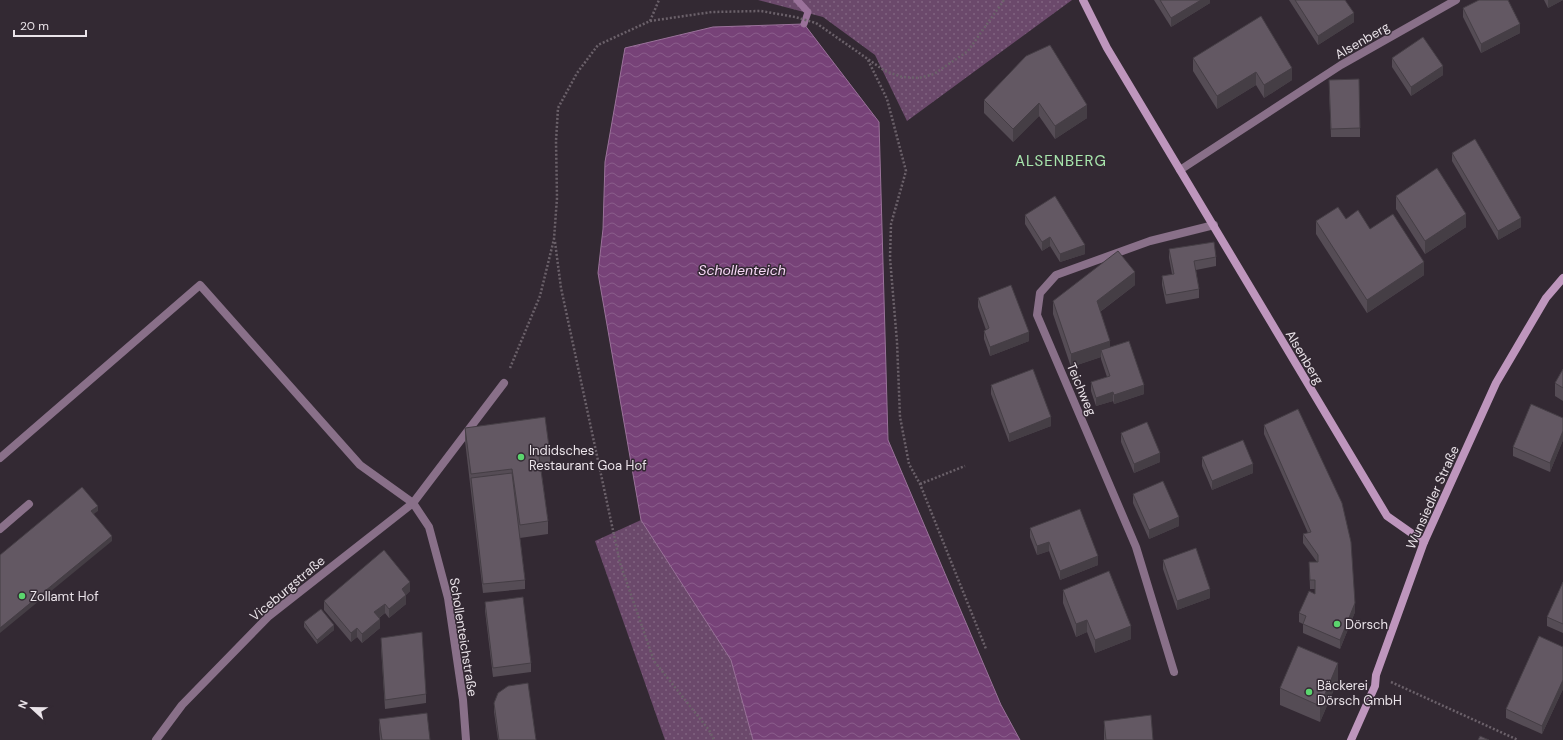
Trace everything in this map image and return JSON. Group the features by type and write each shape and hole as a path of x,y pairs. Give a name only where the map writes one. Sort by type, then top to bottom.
{"street":[{"name":"Alsenberg","path":"1083,0 1107,48 1387,516 1424,542"},
{"name":"Alsenberg","path":"1180,170 1341,65 1456,0"},
{"name":"Teichweg","path":"1174,672 1136,547 1037,315 1040,293 1056,275 1150,241 1214,225"},
{"name":"Wunsiedler Straße","path":"1351,740 1375,686 1376,675 1424,542 1496,383 1546,298 1563,278"},
{"path":"0,458 200,285 360,465 413,503 504,383"},
{"name":"Viceburgstraße","path":"156,740 182,705 269,616 413,503"},
{"name":"Schollenteichstraße","path":"413,503 429,527 448,598 466,740"},
{"path":"0,529 29,504"}],"path":[{"path":"650,22 659,0"},
{"path":"504,383 540,296 554,239 557,198 556,141 558,108 577,73 598,45 650,22 712,12 761,11 795,17 816,23 885,71 902,77 919,78 934,74 968,51 1004,0"},
{"path":"867,59 888,99 906,171 891,224 890,258 897,342 900,417 909,464 920,484 986,649"},
{"path":"554,239 564,304 620,563 654,661 709,730 714,740"},
{"path":"920,484 965,466"},
{"path":"1376,675 1518,740"}],"shaded area":[{"path":"758,0 1072,0 907,121 875,55 823,17"},
{"path":"641,520 731,660 753,740 665,740 595,541"}],"water":[{"name":"Schollenteich","path":"804,24 879,122 888,440 1001,705 1020,740 753,740 731,660 641,520 598,273 603,229 605,162 625,48 713,27"}],"building":[{"path":"1160,0 1201,0 1171,18"},
{"path":"1295,0 1345,0 1354,13 1318,36"},
{"path":"1479,0 1508,0 1520,24 1481,44 1463,8"},
{"path":"1261,16 1292,68 1264,85 1256,72 1217,96 1193,58"},
{"path":"1423,37 1443,66 1411,87 1392,58"},
{"path":"1050,45 1087,105 1055,126 1039,103 1013,129 984,100 1026,56"},
{"path":"1359,79 1360,128 1331,129 1329,80"},
{"path":"1475,139 1521,218 1498,231 1452,153"},
{"path":"1437,168 1466,214 1425,241 1396,196"},
{"path":"1055,196 1085,245 1060,254 1050,237 1042,242 1025,215"},
{"path":"1338,207 1346,219 1358,210 1370,229 1393,214 1424,262 1367,300 1316,221"},
{"path":"1214,242 1216,257 1194,261 1199,289 1166,295 1162,276 1174,274 1169,249"},
{"path":"1118,251 1135,272 1097,301 1110,341 1071,354 1053,301"},
{"path":"1011,285 1029,332 990,347 984,331 989,328 978,298"},
{"path":"1129,341 1144,385 1114,395 1113,392 1096,398 1091,382 1110,376 1101,350"},
{"path":"1033,369 1051,417 1009,434 991,385"},
{"path":"1563,369 1563,388 1555,383"},
{"path":"1531,404 1563,418 1563,431 1550,463 1513,447"},
{"path":"1298,409 1342,503 1351,542 1355,603 1340,640 1303,624 1306,616 1299,613 1309,591 1315,594 1315,580 1310,580 1309,562 1318,562 1318,555 1303,534 1311,532 1264,425"},
{"path":"545,417 550,454 539,456 548,521 520,525 512,469 471,474 465,428"},
{"path":"1147,422 1160,453 1134,464 1121,433"},
{"path":"1243,440 1253,464 1212,481 1202,457"},
{"path":"512,473 525,580 483,584 471,478"},
{"path":"1163,481 1179,517 1149,530 1133,494"},
{"name":"Zollamt Hof","path":"82,487 98,506 91,511 112,536 0,628 0,555"},
{"path":"1080,509 1098,556 1060,571 1049,542 1037,546 1030,528"},
{"path":"1196,548 1210,589 1177,601 1163,560"},
{"path":"384,550 410,582 402,589 406,595 389,609 385,604 374,612 380,619 362,634 357,628 351,633 324,601"},
{"path":"1109,571 1131,626 1095,640 1087,620 1076,624 1063,590"},
{"path":"1563,582 1563,624 1547,617"},
{"path":"523,597 531,663 493,668 485,602"},
{"path":"321,609 334,625 317,640 304,622"},
{"path":"422,632 426,694 385,700 381,638"},
{"path":"1539,636 1563,647 1563,680 1542,726 1506,709"},
{"path":"1298,646 1338,663 1320,706 1280,688"},
{"path":"528,683 536,740 499,740 494,703 498,693 508,686"},
{"path":"427,713 430,740 382,740 379,719"},
{"path":"1151,715 1153,740 1106,740 1104,721"},
{"path":"1480,736 1489,740 1478,740"}],"waterway":[{"path":"797,0 808,12 804,24"}],"place":[{"name":"Indidsches Restaurant Goa Hof","path":"521,457"},
{"name":"Zollamt Hof","path":"22,596"},
{"name":"Dörsch","path":"1337,624"},
{"name":"Bäckerei Dörsch GmbH","path":"1309,692"}],"district":[{"name":"ALSENBERG","path":"1061,161"}]}
